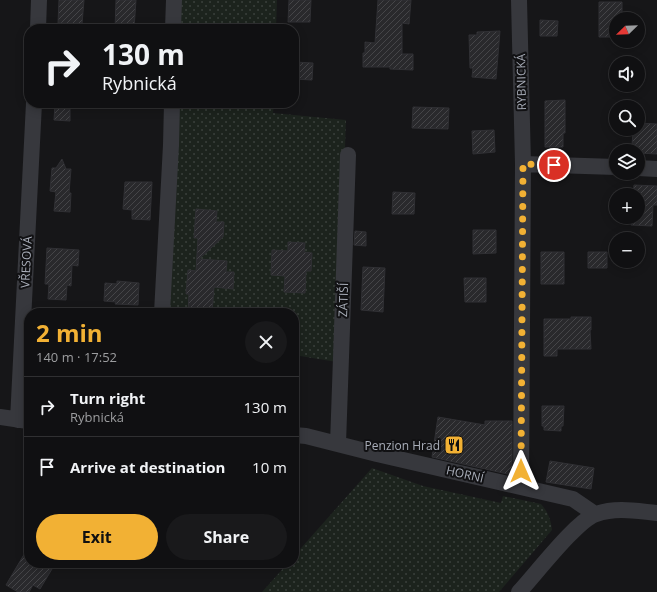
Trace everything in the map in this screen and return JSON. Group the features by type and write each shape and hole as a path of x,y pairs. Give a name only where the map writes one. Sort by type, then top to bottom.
{"street":[{"path":"38,24 39,0"},
{"path":"173,24 174,0"},
{"name":"RYBNICKÁ","path":"518,0 523,164 520,486"},
{"name":"VŘESOVÁ","path":"28,308 34,108"},
{"path":"162,308 172,145 172,108"},
{"name":"ZÁTIŠÍ","path":"338,444 348,155"},
{"path":"523,164 609,168"},
{"path":"645,168 657,169"},
{"path":"0,417 24,420"},
{"name":"HORNÍ","path":"299,435 574,499 595,514"},
{"path":"519,592 577,527 595,514 620,509 657,513"}],"shaded area":[{"path":"180,0 277,0 276,24 179,24"},
{"path":"176,108 274,108 273,113 346,120 337,362 299,356 299,308 165,308"},
{"path":"372,468 423,486 501,503 503,496 541,504 549,516 552,530 499,592 262,592 284,568 299,568 299,550"}],"building":[{"path":"59,0 84,0 82,24 58,23"},
{"path":"116,0 136,0 134,24 115,24"},
{"path":"289,0 311,0 310,22 288,22"},
{"path":"378,0 411,0 409,24 402,23 402,54 413,54 413,70 390,69 390,67 363,67 365,42 375,43"},
{"path":"599,2 622,2 622,12 609,12 609,37 599,37"},
{"path":"540,20 558,21 557,36 540,36"},
{"path":"500,31 496,79 472,77 473,68 470,68 469,35 477,35 477,32"},
{"path":"299,62 313,63 312,80 299,79"},
{"path":"565,100 565,133 563,133 563,147 545,147 545,101"},
{"path":"413,107 449,108 448,129 412,128"},
{"path":"55,108 70,108 70,121 54,120"},
{"path":"645,123 657,124 657,154 645,153 645,144 632,144 633,136 645,136"},
{"path":"494,130 495,152 473,154 472,131"},
{"path":"62,159 66,169 71,169 69,193 71,193 70,212 54,211 56,192 50,191 52,168 56,168"},
{"path":"125,182 152,182 150,220 132,219 132,210 123,209"},
{"path":"634,185 657,186 657,205 653,205 652,226 631,225 645,224 645,188 634,188"},
{"path":"393,192 415,193 414,214 392,214"},
{"path":"196,209 217,211 216,222 224,222 223,237 199,259 227,261 226,272 234,272 233,289 214,287 212,308 188,308 189,294 186,294 188,270 196,271 198,238 194,238"},
{"path":"473,230 496,230 496,253 473,254"},
{"path":"355,231 366,232 366,246 354,245"},
{"path":"288,242 305,243 304,252 312,253 311,271 306,271 305,293 284,292 285,276 271,275 272,250 288,251"},
{"path":"47,248 79,250 78,266 72,265 71,286 67,285 66,300 48,299 49,284 45,284"},
{"path":"541,252 564,252 564,284 541,284"},
{"path":"588,252 607,252 607,268 588,268"},
{"path":"363,267 385,268 383,312 361,310"},
{"path":"464,278 486,278 486,302 465,302"},
{"path":"117,281 139,283 138,305 115,304 116,302 104,301 105,283 117,284"},
{"path":"571,317 591,317 591,349 557,349 557,356 544,356 544,319 571,319"},
{"path":"542,406 564,406 563,426 561,426 561,431 544,430 544,426 542,426"},
{"path":"438,417 485,425 485,421 512,421 512,475 432,457"},
{"path":"550,461 594,468 591,489 546,482"},
{"path":"24,554 24,568 52,569 40,589 33,585 29,592 18,592 6,585"}],"place":[{"name":"Penzion Hrad","path":"454,445"}],"route":[{"path":"521,471 523,164 554,165"}]}
